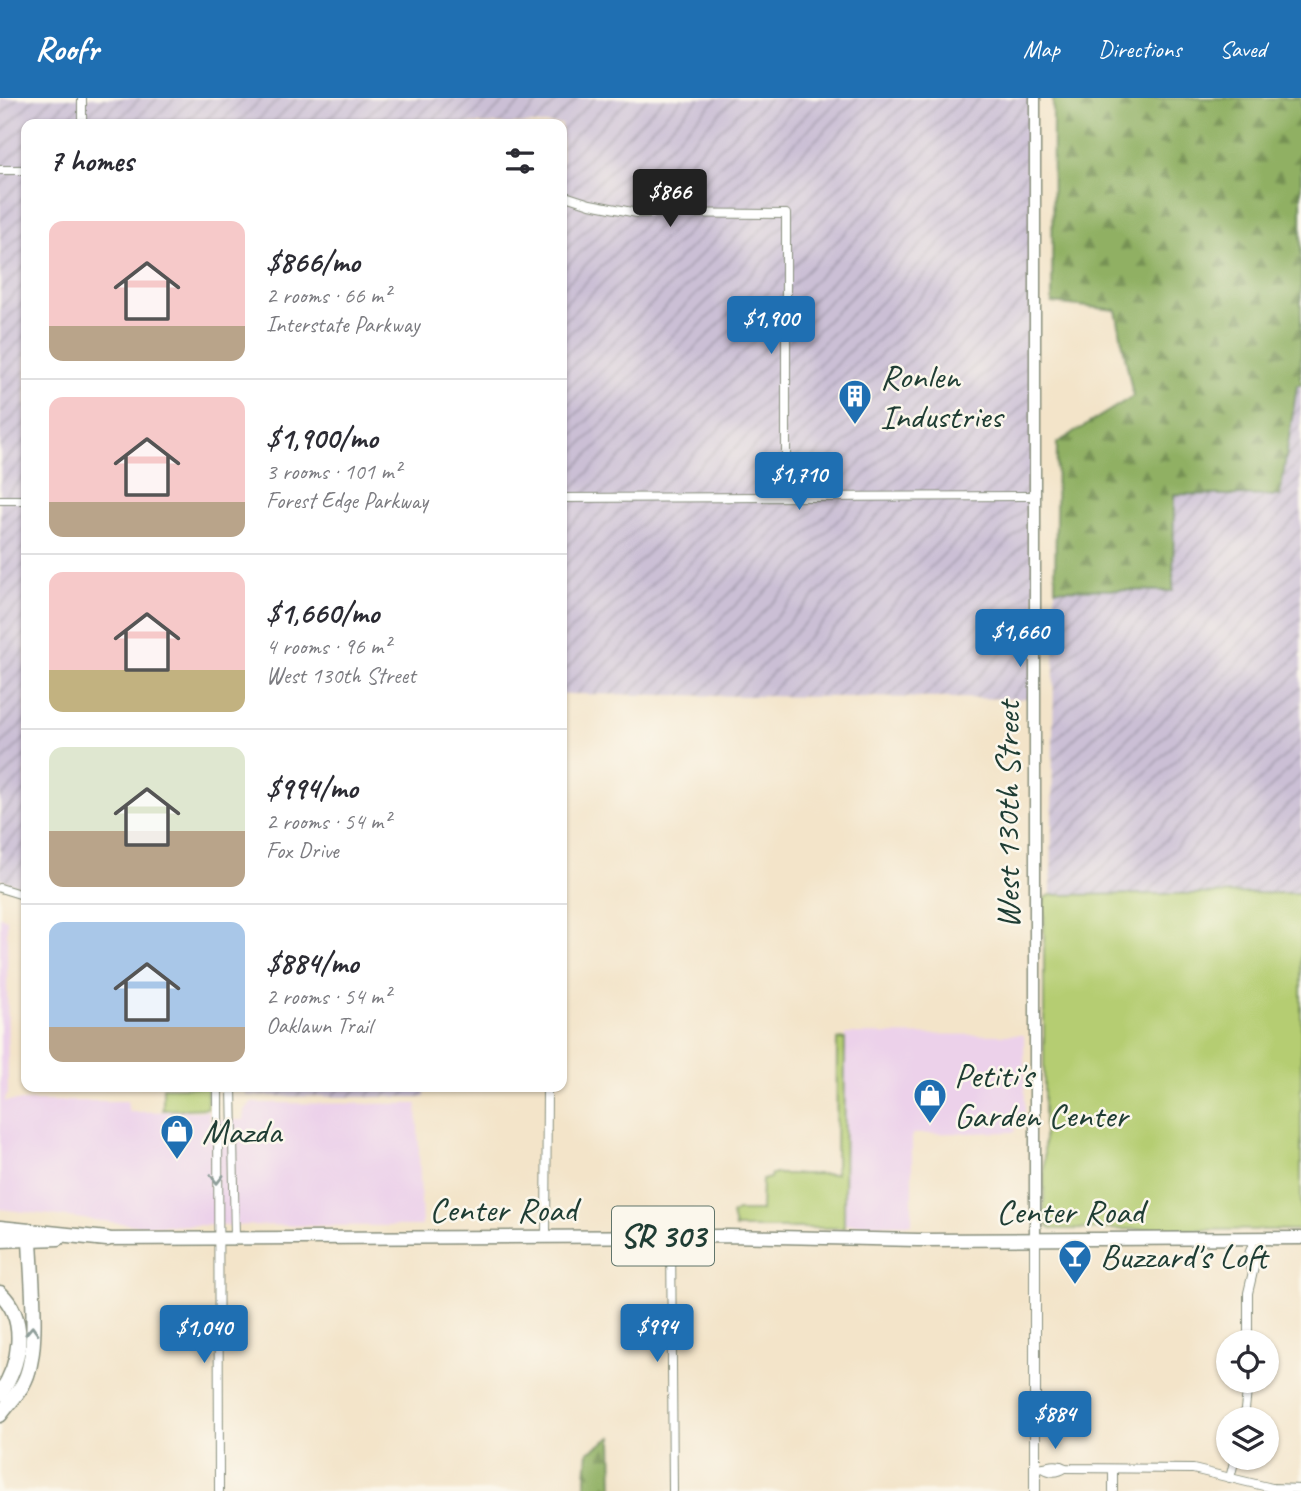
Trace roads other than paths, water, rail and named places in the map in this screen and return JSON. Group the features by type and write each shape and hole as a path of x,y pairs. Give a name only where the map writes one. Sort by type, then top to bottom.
{"highway":[{"path":"0,1228 107,1240"},
{"path":"0,1415 25,1380 31,1354 33,1325 30,1240"},
{"path":"0,1293 17,1323 18,1354 10,1379 0,1394"}],"main road":[{"name":"West 130th Street","path":"1035,98 1035,1240"},
{"name":"Center Road","path":"0,1241 671,1236 1252,1242 1301,1238"}],"street":[{"path":"82,98 82,119"},
{"path":"0,170 21,170"},
{"path":"567,197 590,205 637,213 786,214 786,497"},
{"path":"567,498 1035,496"},
{"path":"0,500 21,500"},
{"path":"0,888 21,894"},
{"path":"218,1092 219,1491"},
{"path":"232,1092 234,1238"},
{"path":"546,1237 547,1092"},
{"path":"671,1236 673,1491"},
{"name":"West 130th Street","path":"1035,1240 1039,1468 1035,1491"},
{"path":"1248,1330 1248,1293 1252,1270 1248,1263 1248,1254 1252,1242"},
{"path":"1039,1468 1060,1465 1065,1468 1193,1469 1280,1489 1301,1489"},
{"path":"1113,1469 1113,1491"},
{"path":"1230,1478 1232,1470"}],"place":[{"name":"Ronlen Industries","path":"855,426"},
{"name":"Petiti's Garden Center","path":"930,1125"},
{"name":"Mazda","path":"177,1161"},
{"name":"Buzzard's Loft","path":"1075,1286"}]}
